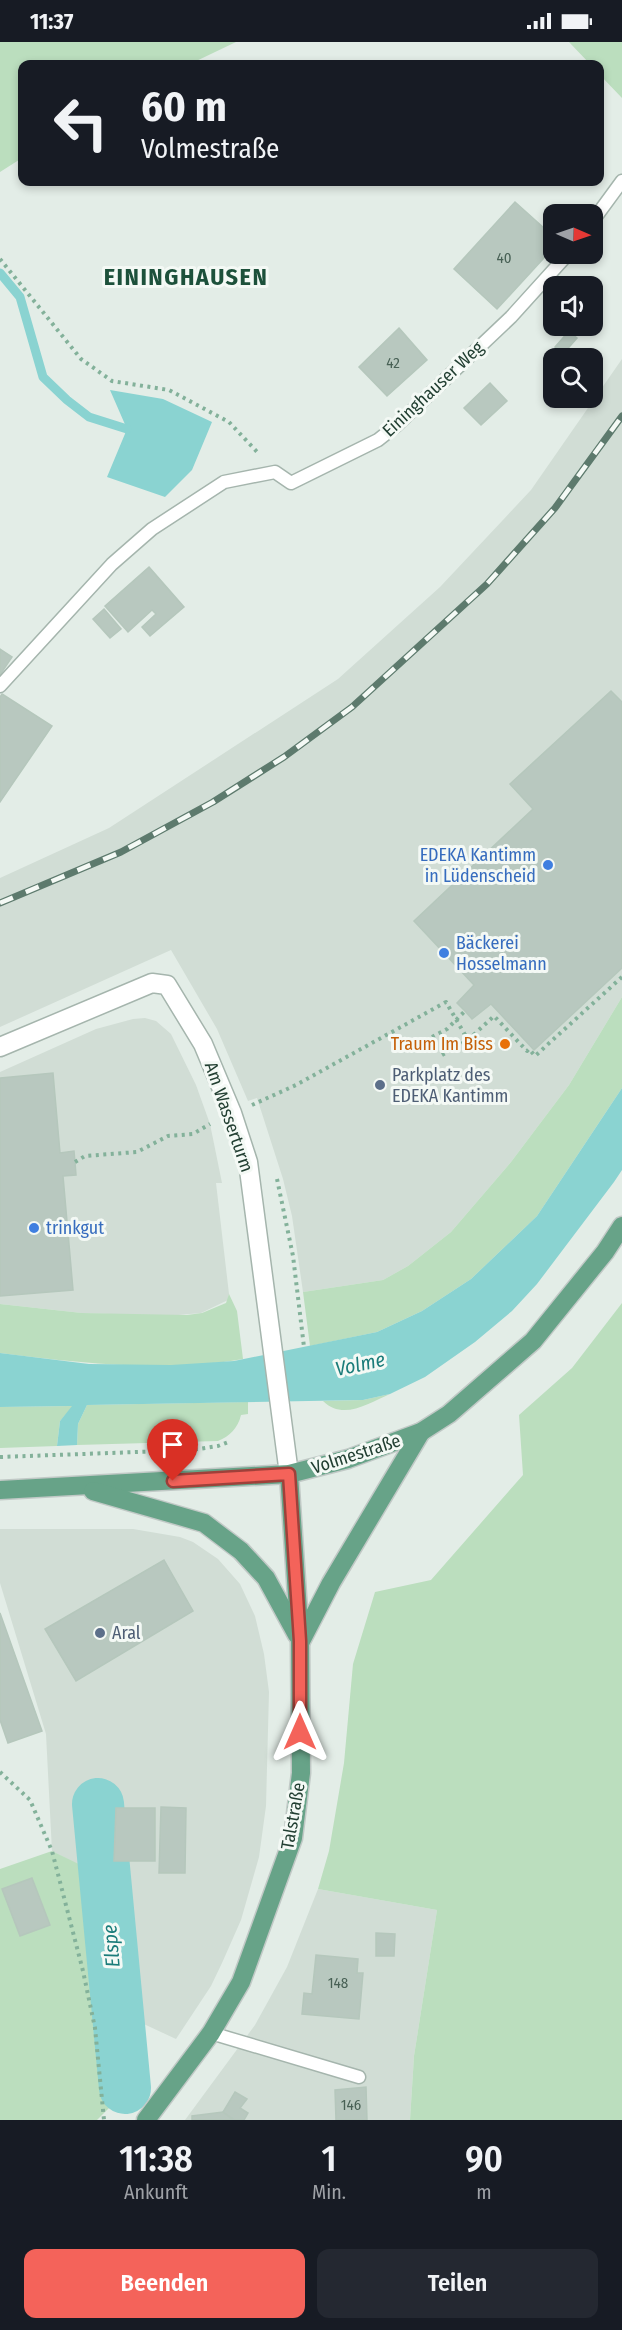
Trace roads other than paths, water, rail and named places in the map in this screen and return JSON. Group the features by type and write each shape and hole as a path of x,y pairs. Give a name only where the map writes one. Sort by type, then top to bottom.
{"main road":[{"name":"Volmestraße","path":"0,1490 289,1474 348,1459 421,1432 449,1414 533,1341 605,1252 622,1226"},
{"path":"300,1641 331,1583 421,1432"},
{"name":"Talstraße","path":"146,2120 211,2033 241,1982 293,1838 301,1773 300,1641 289,1474"},
{"path":"80,1487 204,1523 241,1551 266,1578 300,1641"}],"street":[{"name":"Am Wasserturm","path":"0,1047 152,983 167,985 202,1044 232,1113 248,1162 289,1474"}],"lane":[{"path":"603,207 622,181"},
{"name":"Eininghauser Weg","path":"0,686 112,564 152,529 224,482 275,472 291,483 378,440 397,425 511,317 559,264"},
{"path":"211,2033 359,2077"}],"water":[{"path":"110,390 163,399 212,422 192,470 165,497 107,477 127,429"},
{"name":"Volme","path":"622,1088 622,1170 614,1182 537,1284 512,1311 475,1342 425,1377 390,1394 363,1400 87,1405 78,1424 77,1445 57,1446 60,1421 72,1406 0,1407 0,1353 89,1364 171,1365 234,1361 377,1332 422,1311 471,1279 537,1216"}],"waterway":[{"path":"0,273 20,297 43,377 89,417 127,429"},
{"name":"Elspe","path":"98,1804 125,2088"}],"railway":[{"path":"0,903 121,852 213,802 284,757 352,707 487,584 555,508 622,416"}],"place":[{"name":"EDEKA Kantimm in Lüdenscheid","path":"548,865"},
{"name":"Bäckerei Hosselmann","path":"444,953"},
{"name":"Traum Im Biss","path":"505,1044"},
{"name":"Parkplatz des EDEKA Kantimm","path":"380,1085"},
{"name":"trinkgut","path":"34,1228"},
{"name":"Aral","path":"100,1633"}],"district":[{"name":"EININGHAUSEN","path":"186,277"}]}
